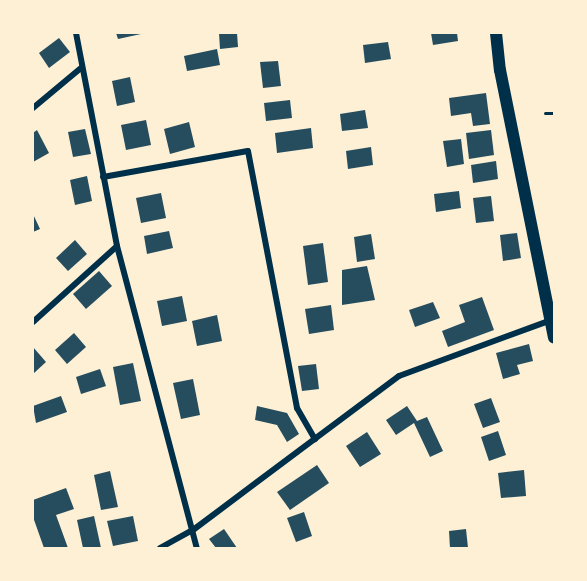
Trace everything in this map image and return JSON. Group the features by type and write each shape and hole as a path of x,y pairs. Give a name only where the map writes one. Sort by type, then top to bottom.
{"main road":[{"path":"496,33 500,70 554,338"}],"street":[{"path":"76,33 117,246 197,548"},
{"path":"33,108 81,68"},
{"path":"103,177 248,151 297,408 315,439"},
{"path":"33,322 117,246"},
{"path":"160,548 193,530 399,376 551,320"}],"path":[{"path":"545,113 554,113"}],"building":[{"path":"116,33 141,33 141,34 118,39"},
{"path":"219,33 237,33 238,47 220,49"},
{"path":"431,33 457,33 458,41 433,45"},
{"path":"59,38 70,52 49,68 39,53"},
{"path":"388,42 391,59 365,63 363,45"},
{"path":"217,49 220,65 187,71 184,56"},
{"path":"278,61 281,86 263,88 260,62"},
{"path":"130,77 135,102 117,106 112,81"},
{"path":"486,93 490,124 473,126 471,113 451,116 449,98"},
{"path":"290,100 292,118 266,121 264,103"},
{"path":"365,110 368,128 342,131 340,114"},
{"path":"146,120 151,145 126,150 121,125"},
{"path":"189,122 195,147 170,154 164,129"},
{"path":"311,128 313,148 277,153 275,133"},
{"path":"85,129 91,154 73,157 68,132"},
{"path":"37,130 49,153 33,162 33,133"},
{"path":"491,130 494,155 469,159 466,133"},
{"path":"461,139 464,164 447,167 443,141"},
{"path":"371,147 373,165 348,169 346,151"},
{"path":"496,161 498,179 473,183 471,165"},
{"path":"87,176 92,201 75,205 70,180"},
{"path":"459,191 461,208 436,212 434,194"},
{"path":"161,193 166,218 141,223 136,198"},
{"path":"491,196 494,221 476,223 473,198"},
{"path":"33,214 40,229 33,232"},
{"path":"169,231 173,248 147,254 144,236"},
{"path":"517,233 521,258 503,261 500,235"},
{"path":"371,234 375,259 357,262 354,237"},
{"path":"75,240 87,254 68,271 56,258"},
{"path":"323,243 328,282 308,285 303,246"},
{"path":"367,266 375,300 342,305 342,270"},
{"path":"99,271 112,286 86,309 73,294"},
{"path":"182,296 187,321 162,326 157,301"},
{"path":"482,297 494,330 448,347 442,331 465,322 459,305"},
{"path":"433,302 440,318 415,327 409,310"},
{"path":"331,305 334,330 309,334 305,309"},
{"path":"217,315 222,341 197,346 192,321"},
{"path":"74,333 86,347 67,364 55,350"},
{"path":"529,344 533,361 517,365 520,374 503,379 496,353"},
{"path":"33,347 46,362 33,374"},
{"path":"133,363 141,401 120,405 113,367"},
{"path":"316,364 319,389 302,391 298,366"},
{"path":"100,369 106,386 81,394 76,377"},
{"path":"193,379 200,415 181,419 173,383"},
{"path":"61,396 67,412 36,423 33,406"},
{"path":"491,398 500,422 483,428 474,404"},
{"path":"257,406 287,413 299,434 287,442 277,425 255,420"},
{"path":"407,406 417,421 427,417 443,451 430,457 414,423 396,435 386,420"},
{"path":"498,431 506,455 489,461 481,437"},
{"path":"367,432 381,454 360,467 346,446"},
{"path":"317,465 329,483 290,510 277,492"},
{"path":"524,470 526,496 501,498 498,473"},
{"path":"110,471 118,507 101,510 94,475"},
{"path":"66,488 74,509 56,515 68,548 44,548 33,517 33,500"},
{"path":"304,512 312,536 296,542 287,518"},
{"path":"94,516 101,548 83,548 77,520"},
{"path":"133,516 138,541 113,546 107,521"},
{"path":"224,529 237,548 216,548 209,539"},
{"path":"466,529 468,548 450,548 449,531"}]}
